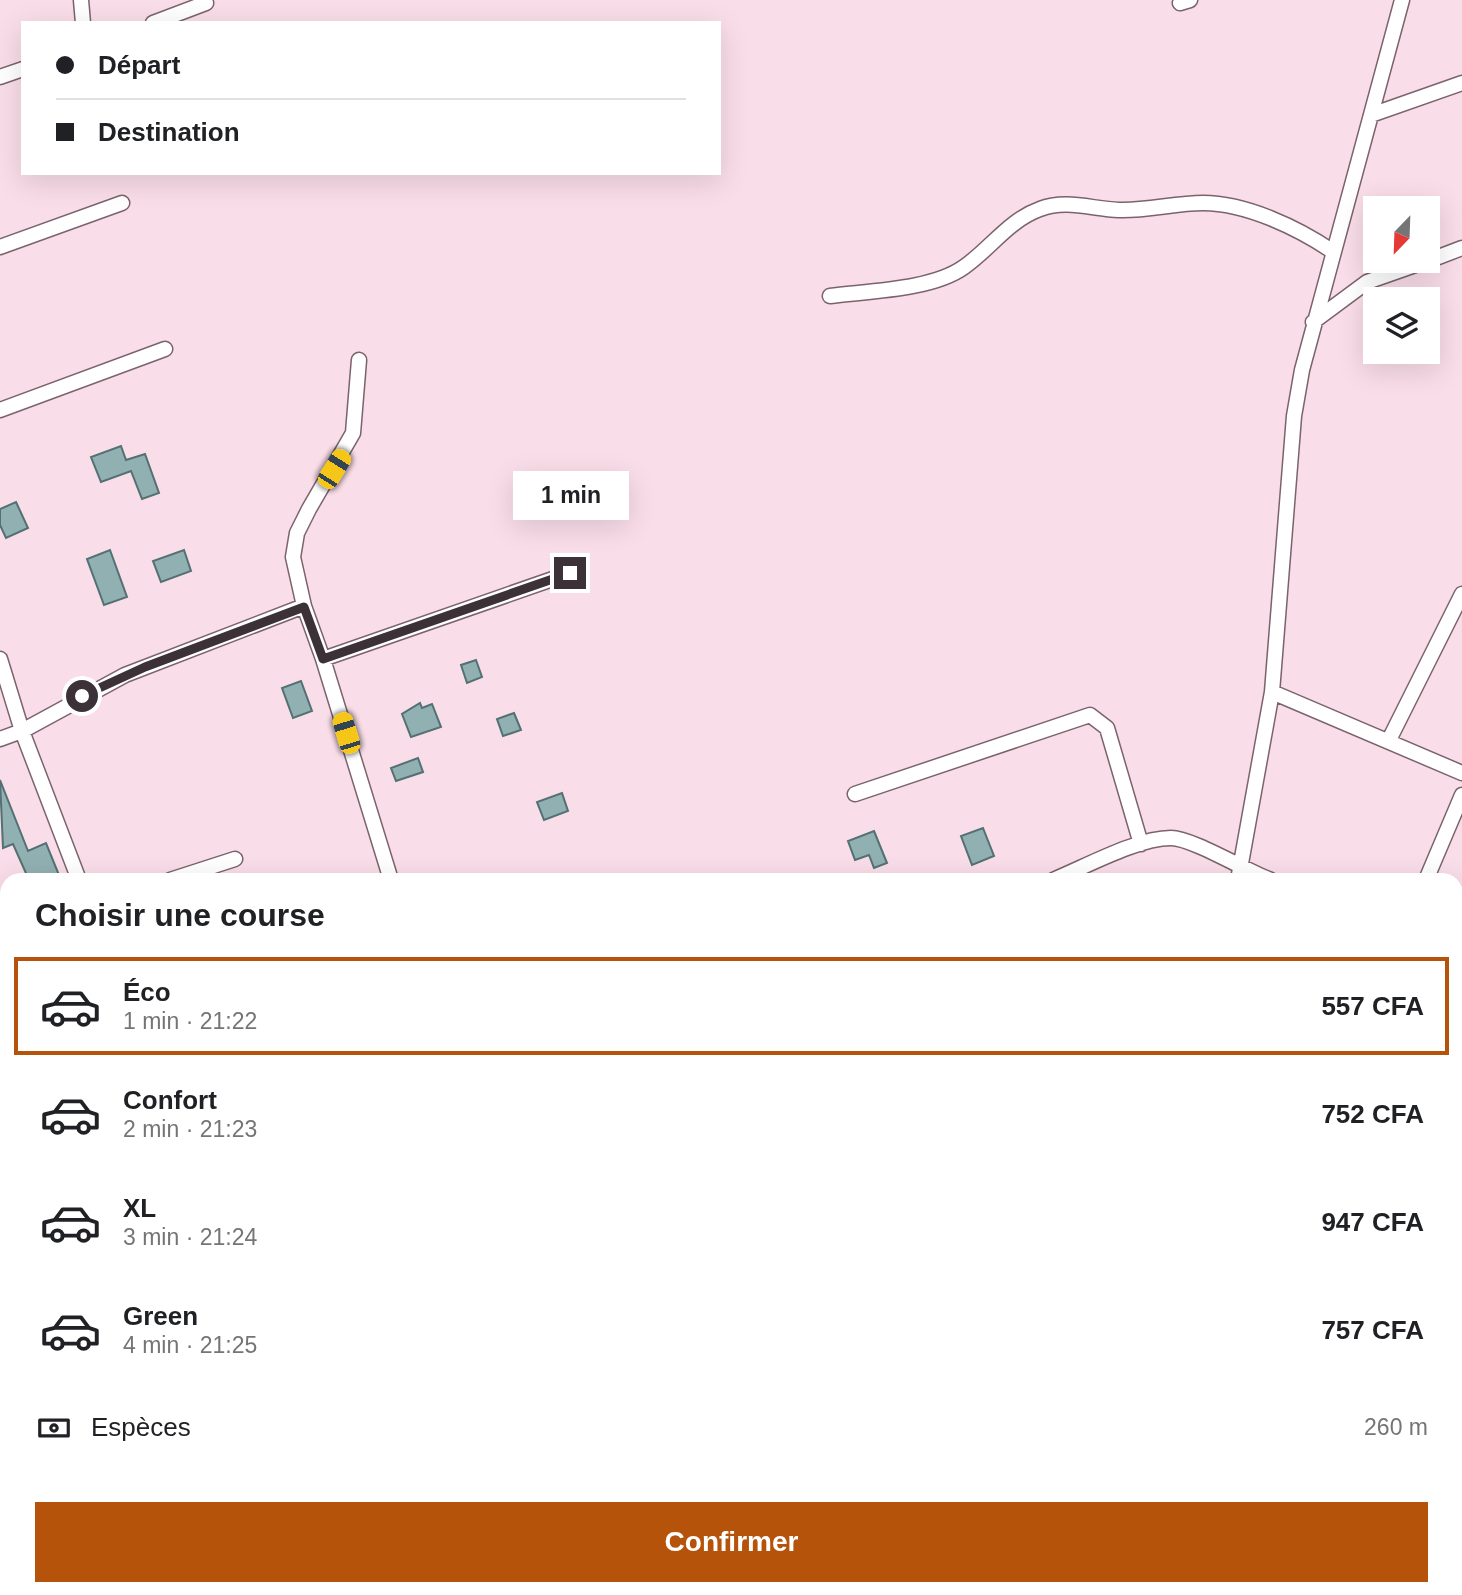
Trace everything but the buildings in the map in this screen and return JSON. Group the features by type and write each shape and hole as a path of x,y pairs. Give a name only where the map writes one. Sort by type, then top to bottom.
{"street":[{"path":"81,0 83,21"},
{"path":"1239,873 1272,692 1294,416 1313,322 1402,0"},
{"path":"159,21 206,4"},
{"path":"0,77 21,70"},
{"path":"1371,115 1462,83"},
{"path":"0,247 122,203"},
{"path":"830,296 934,280 963,268 1016,222 1040,208 1067,204 1140,210 1204,203 1225,205 1299,232 1332,251"},
{"path":"1440,256 1462,248"},
{"path":"1313,322 1367,282 1393,273"},
{"path":"0,410 165,349"},
{"path":"359,360 352,433 298,533 293,557 304,607 323,659 389,873"},
{"path":"323,659 570,573"},
{"path":"1389,740 1462,594"},
{"path":"0,739 22,731 125,675 304,607"},
{"path":"0,659 22,731 76,873"},
{"path":"1272,692 1462,773"},
{"path":"855,794 1090,715 1107,728 1141,844"},
{"path":"1429,873 1462,795"},
{"path":"1070,873 1141,844 1171,838 1194,844 1236,873"},
{"path":"192,873 235,859"}],"route":[{"path":"82,696 125,675 204,643 304,607 323,659 570,573"}]}
